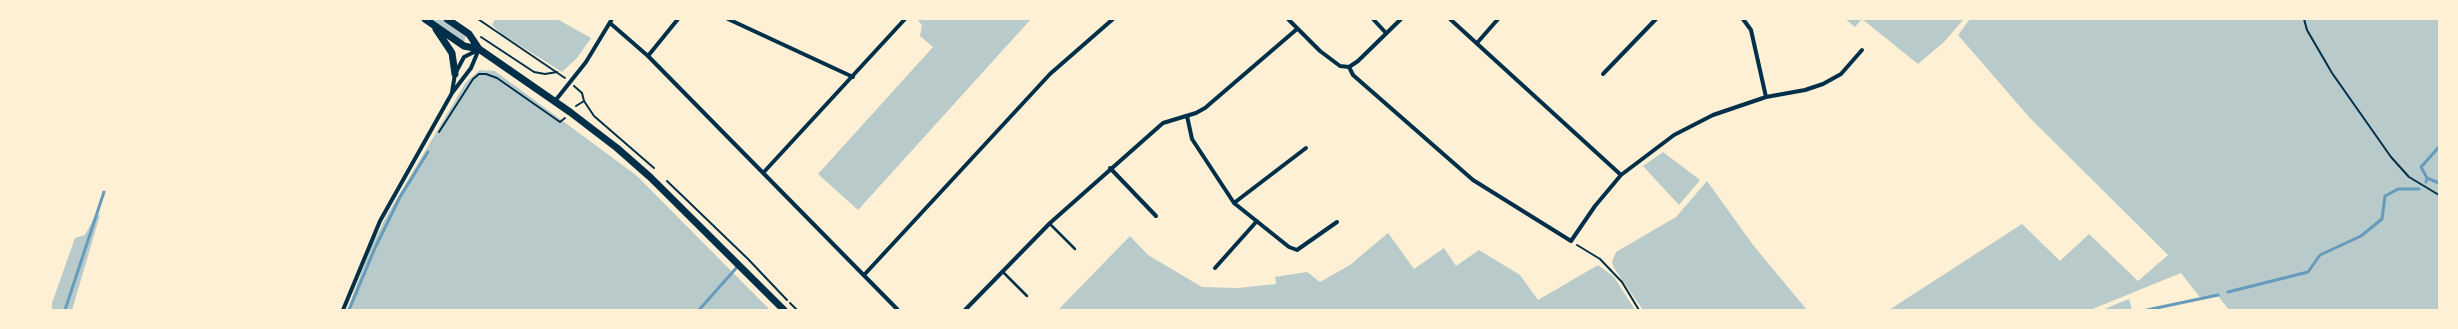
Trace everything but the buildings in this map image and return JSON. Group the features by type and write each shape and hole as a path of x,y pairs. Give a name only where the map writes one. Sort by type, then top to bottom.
{"main road":[{"path":"425,19 464,46 479,49"},
{"path":"447,19 469,34 479,49 555,101 617,148 650,177 784,310"},
{"path":"432,24 452,53 455,74"}],"street":[{"path":"648,56 678,19"},
{"path":"728,19 853,77"},
{"path":"763,173 905,19"},
{"path":"864,275 1050,74 1113,19"},
{"path":"1288,19 1297,29 1340,66 1349,67 1400,19"},
{"path":"1373,19 1386,33"},
{"path":"1450,19 1621,175"},
{"path":"1477,43 1498,19"},
{"path":"1603,74 1656,19"},
{"path":"1744,19 1751,30 1766,97"},
{"path":"555,101 586,62 611,21 648,56 898,310"},
{"path":"964,310 1050,223 1162,123 1187,116 1204,108 1297,29"},
{"path":"452,93 455,74 464,57 479,49"},
{"path":"343,310 380,221 452,93 471,68 479,49"},
{"path":"1349,67 1353,74 1473,180 1571,241 1595,206 1621,175 1674,135 1713,115 1766,97 1805,90 1833,80 1841,74 1862,50"},
{"path":"1187,116 1192,139 1234,203 1289,247 1297,250 1337,222"},
{"path":"1234,203 1306,148"},
{"path":"1110,168 1156,216"},
{"path":"1215,268 1257,221"}],"lane":[{"path":"1050,223 1075,249"},
{"path":"1002,271 1027,296"}],"path":[{"path":"436,138 472,79 479,74 486,74 497,78 560,122 570,112 584,102 582,93 570,82 493,31 478,19"},
{"path":"2304,19 2307,30 2332,73 2391,157 2410,177 2439,195"},
{"path":"469,34 472,32 477,34 534,72 545,74 557,72"},
{"path":"1571,241 1600,258 1622,282 1639,310"}],"shaded area":[{"path":"431,19 442,19 466,36 464,42"},
{"path":"495,19 557,19 591,38 577,58 562,72 502,34 492,25"},
{"path":"917,19 1031,19 858,210 818,174 933,47 920,36 922,25"},
{"path":"1845,19 1862,19 1855,27"},
{"path":"1862,19 1964,19 1944,42 1918,64"},
{"path":"1970,19 2439,19 2439,310 2229,310 2218,296 2202,300 2181,273 2090,310 1889,310 2022,224 2060,261 2089,234 2138,281 2168,255 2029,117 1958,35"},
{"path":"480,70 495,71 636,175 770,310 347,310 371,247 386,217 466,82"},
{"path":"1663,152 1700,180 1679,205 1643,166"},
{"path":"1707,181 1753,245 1807,310 1643,310 1614,268 1612,262 1616,252 1676,217"},
{"path":"100,215 72,310 52,310 52,303 75,238 85,235 95,216"},
{"path":"1388,233 1414,269 1444,248 1456,266 1479,250 1520,275 1538,300 1598,265 1614,277 1635,310 1058,310 1130,236 1148,255 1202,287 1238,288 1276,284 1275,277 1307,272 1320,282 1350,265"},
{"path":"2129,299 2132,310 2102,310"}],"waterway":[{"path":"2427,178 2421,167 2439,147"},
{"path":"349,310 375,248 400,197 428,152"},
{"path":"2426,182 2427,178 2439,183"},
{"path":"2228,292 2308,272 2320,255 2361,236 2382,219 2385,196 2398,189 2419,189"},
{"path":"65,310 104,192"},
{"path":"699,310 738,266"},
{"path":"2147,310 2218,295"}]}
